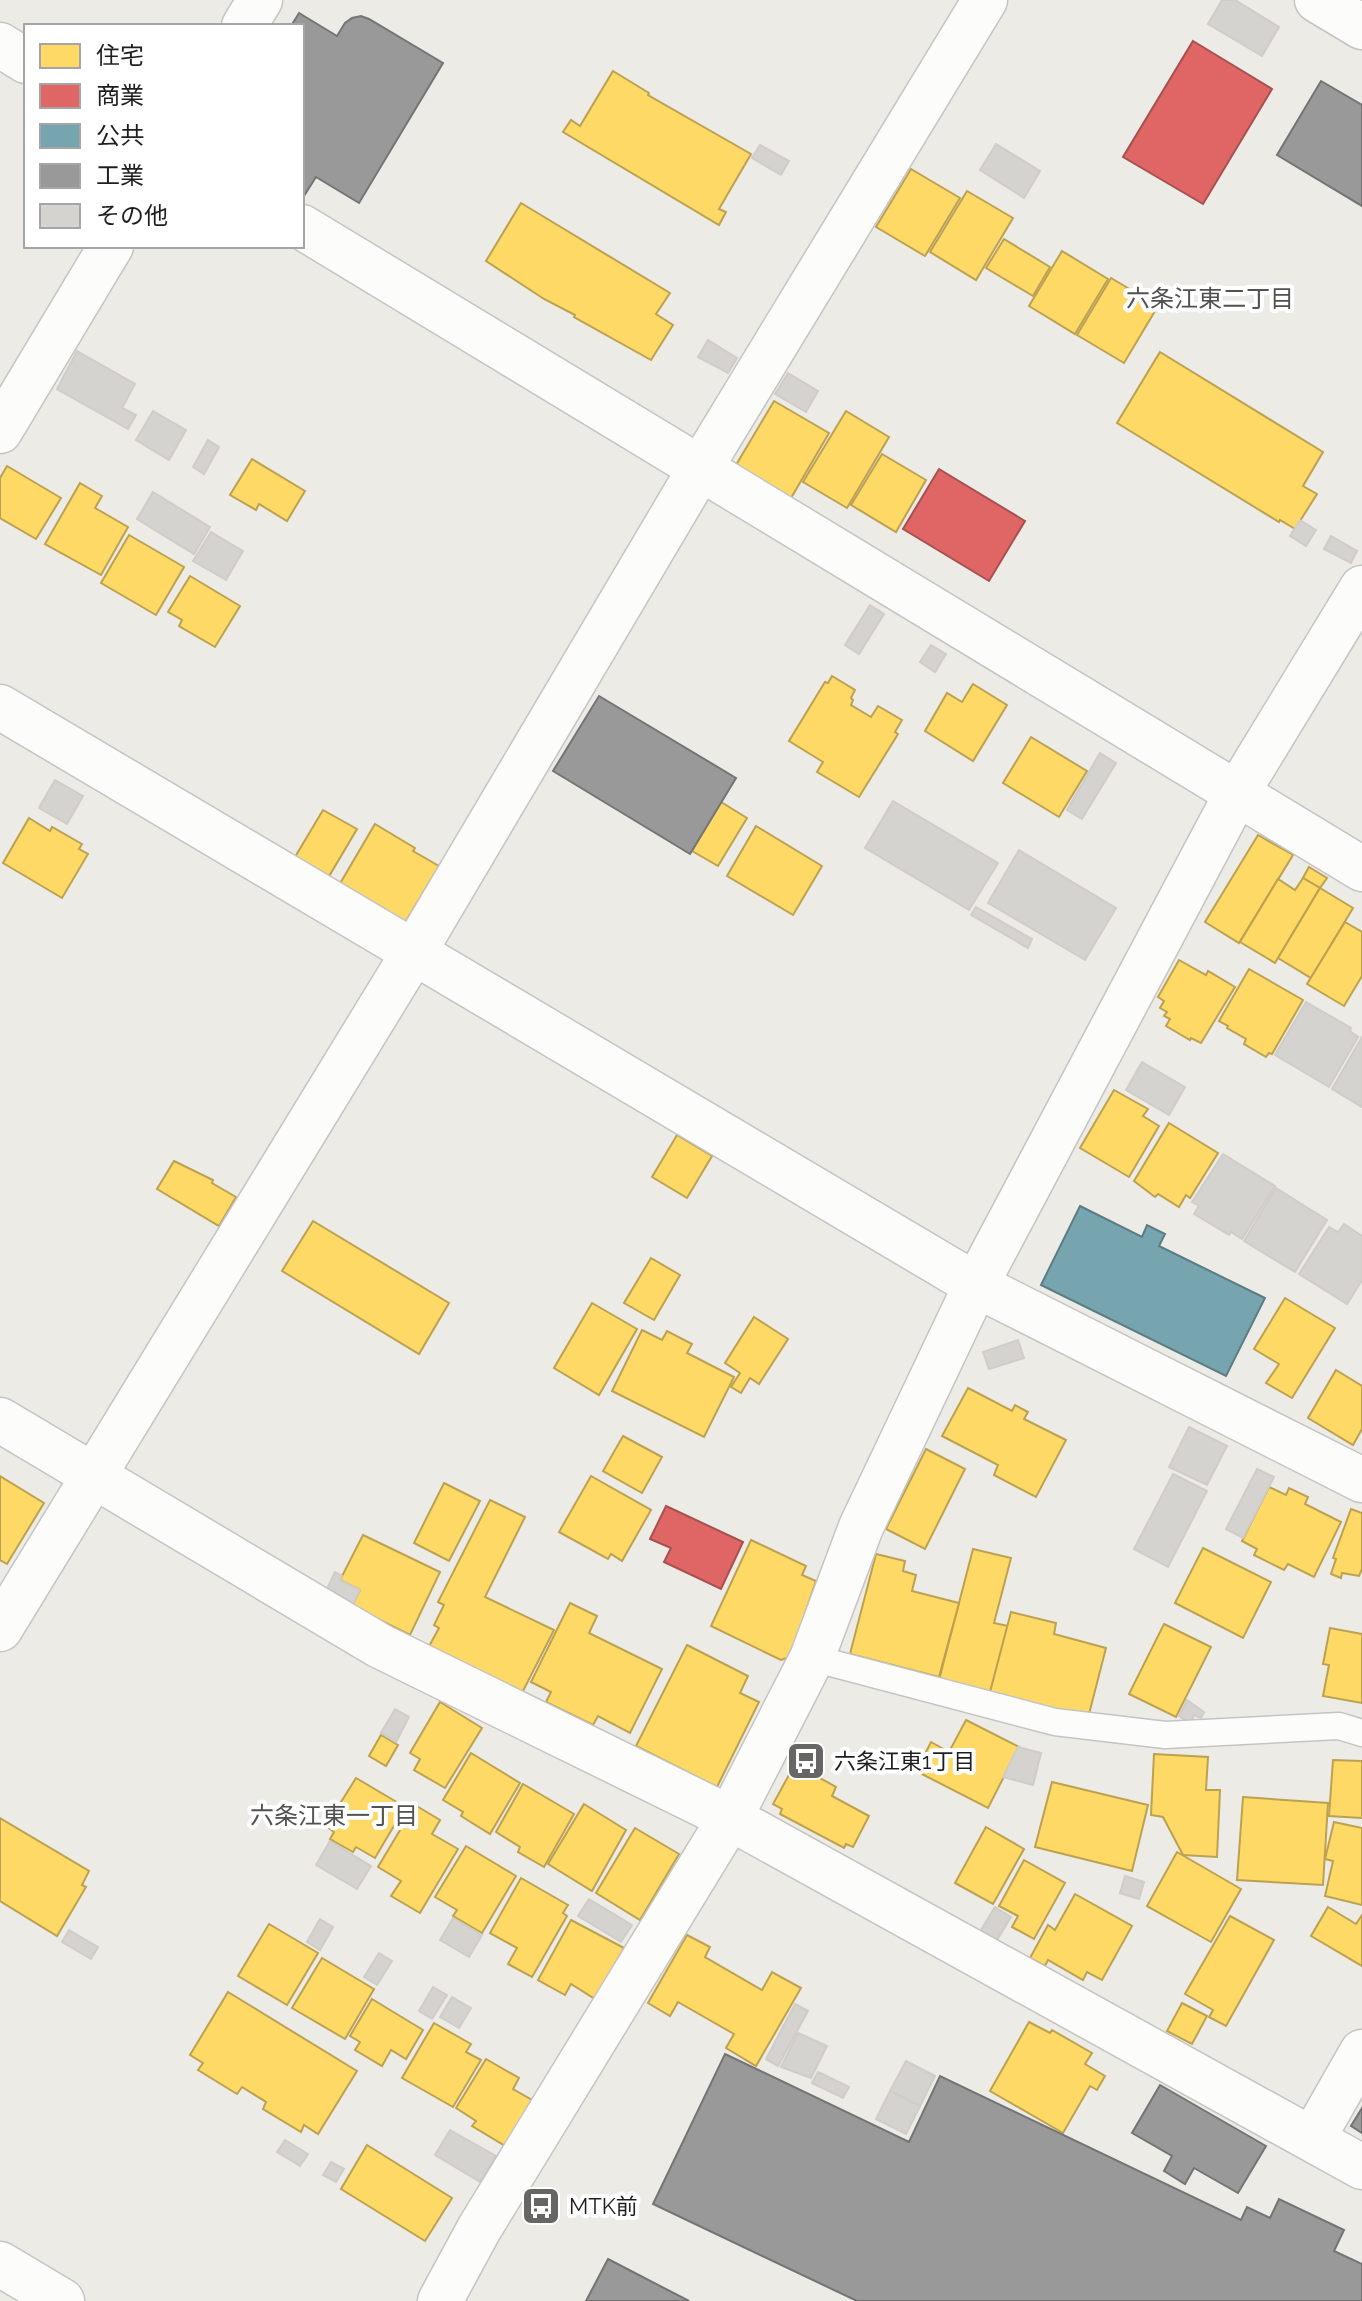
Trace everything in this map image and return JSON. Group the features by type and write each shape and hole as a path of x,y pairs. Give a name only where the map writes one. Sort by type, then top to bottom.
{"street":[{"path":"245,24 260,0"},
{"path":"0,1629 414,952 701,467 985,0"},
{"path":"1317,0 1362,27"},
{"path":"0,45 24,60"},
{"path":"304,228 1362,869"},
{"path":"0,431 110,248"},
{"path":"440,2301 479,2229 730,1818 812,1658 861,1527 976,1285 1237,793 1362,588"},
{"path":"0,707 976,1285 1362,1480"},
{"path":"0,1420 380,1646 730,1818 1362,2167"},
{"path":"1313,2138 1362,2052"},
{"path":"0,2264 62,2301"}],"lane":[{"path":"812,1658 1055,1722 1165,1735 1339,1726 1362,1733"}],"building: 住宅":[{"path":"613,71 648,95 751,154 719,209 726,212 719,225 563,132 571,120 580,126"},
{"path":"911,169 960,198 925,256 876,227"},
{"path":"967,191 1013,218 976,280 930,252"},
{"path":"521,203 670,293 656,314 673,325 651,360 544,299 486,261"},
{"path":"1004,239 1050,267 1033,296 986,268"},
{"path":"1062,251 1108,279 1075,334 1029,306"},
{"path":"1111,278 1158,306 1124,363 1077,335"},
{"path":"1160,352 1323,452 1303,486 1317,494 1295,529 1117,423"},
{"path":"774,401 829,433 791,498 736,465"},
{"path":"846,411 889,437 847,508 803,482"},
{"path":"882,454 926,480 896,532 851,505"},
{"path":"252,459 305,491 287,521 259,504 256,510 230,495"},
{"path":"7,466 61,498 36,539 0,518 0,478"},
{"path":"80,483 102,496 95,508 128,527 101,575 45,544"},
{"path":"129,535 184,567 156,615 101,583"},
{"path":"190,576 240,606 215,647 179,626 182,620 168,612"},
{"path":"832,676 855,690 851,705 871,717 878,706 902,720 895,732 898,734 859,797 817,772 823,762 789,741 825,682 828,683"},
{"path":"973,684 1007,705 973,761 925,731 947,693 962,702"},
{"path":"1031,737 1087,771 1059,817 1003,783"},
{"path":"721,802 747,818 718,866 692,851"},
{"path":"323,810 357,829 328,878 295,857"},
{"path":"29,818 50,831 52,827 82,844 79,849 88,854 62,898 3,863"},
{"path":"375,824 439,866 403,926 338,887"},
{"path":"756,826 822,866 793,915 727,876"},
{"path":"1258,835 1293,855 1239,943 1205,922"},
{"path":"1309,867 1327,878 1320,888 1303,878"},
{"path":"1303,878 1320,888 1275,963 1240,942 1278,879 1295,890"},
{"path":"1320,888 1353,908 1311,978 1278,958"},
{"path":"1345,922 1362,932 1362,976 1344,1006 1307,984"},
{"path":"1179,960 1206,975 1208,971 1235,987 1201,1043 1166,1026 1170,1019 1164,1016 1167,1012 1160,1008 1164,1001 1158,997"},
{"path":"1249,969 1303,1000 1272,1054 1266,1057 1244,1044 1246,1039 1219,1021"},
{"path":"1114,1090 1148,1109 1143,1116 1159,1126 1129,1177 1080,1148"},
{"path":"1169,1123 1218,1153 1190,1198 1186,1195 1179,1207 1158,1194 1155,1197 1134,1181"},
{"path":"677,1135 712,1156 687,1198 652,1177"},
{"path":"174,1161 213,1180 212,1183 236,1197 219,1226 157,1189"},
{"path":"313,1221 449,1303 419,1354 282,1271"},
{"path":"651,1258 680,1275 654,1320 624,1303"},
{"path":"1285,1298 1335,1328 1292,1398 1266,1383 1279,1364 1254,1349"},
{"path":"592,1303 637,1329 599,1395 554,1368"},
{"path":"754,1317 788,1339 759,1384 750,1378 741,1393 731,1387 740,1373 725,1363"},
{"path":"642,1330 662,1340 667,1331 692,1344 687,1353 734,1377 704,1437 612,1391"},
{"path":"1336,1370 1362,1386 1362,1429 1353,1445 1308,1418"},
{"path":"968,1388 1012,1411 1015,1405 1028,1412 1024,1419 1066,1440 1036,1497 994,1475 998,1465 942,1436"},
{"path":"623,1436 662,1457 642,1493 603,1471"},
{"path":"926,1449 965,1469 925,1549 886,1529"},
{"path":"0,1476 44,1503 7,1564 0,1560"},
{"path":"591,1476 651,1510 622,1561 611,1554 608,1559 559,1532"},
{"path":"444,1483 480,1501 449,1561 414,1543"},
{"path":"1269,1487 1286,1495 1289,1488 1308,1497 1305,1504 1341,1522 1314,1577 1288,1564 1284,1570 1254,1555 1257,1549 1242,1541"},
{"path":"490,1500 525,1517 485,1597 554,1630 521,1695 428,1648 439,1628 434,1625 444,1605 438,1602"},
{"path":"1351,1509 1362,1513 1362,1569 1359,1576 1342,1573 1341,1578 1331,1574 1336,1559 1333,1558"},
{"path":"363,1535 440,1572 410,1635 352,1606 360,1590 340,1580"},
{"path":"751,1540 806,1566 802,1575 816,1581 790,1657 781,1660 711,1626"},
{"path":"1203,1548 1271,1582 1243,1638 1175,1603"},
{"path":"973,1549 1011,1558 994,1623 1008,1626 990,1693 939,1680"},
{"path":"876,1554 905,1561 903,1571 916,1575 912,1591 959,1603 939,1677 850,1654"},
{"path":"570,1603 597,1616 589,1633 662,1669 630,1733 598,1716 593,1725 546,1702 551,1692 531,1682"},
{"path":"1011,1612 1056,1623 1054,1634 1106,1648 1088,1718 990,1692"},
{"path":"1164,1624 1211,1647 1176,1717 1129,1694"},
{"path":"1330,1628 1362,1634 1362,1703 1323,1696 1329,1665 1323,1664"},
{"path":"687,1645 748,1676 740,1693 759,1702 717,1787 636,1746"},
{"path":"440,1702 482,1728 445,1788 414,1770 420,1759 410,1753"},
{"path":"966,1720 1019,1747 988,1808 916,1771 931,1742 949,1752"},
{"path":"381,1735 398,1745 386,1766 369,1756"},
{"path":"471,1753 520,1783 490,1834 461,1816 463,1812 443,1800"},
{"path":"1154,1754 1208,1757 1206,1790 1220,1790 1217,1857 1183,1855 1163,1817 1151,1815"},
{"path":"1333,1760 1362,1761 1362,1818 1329,1816"},
{"path":"795,1764 836,1787 832,1796 869,1816 853,1847 846,1844 844,1848 780,1814 782,1809 773,1804"},
{"path":"356,1778 405,1807 375,1858 356,1847 353,1852 330,1839 334,1832 326,1826"},
{"path":"1052,1782 1148,1805 1132,1871 1035,1847"},
{"path":"523,1784 574,1814 544,1867 518,1852 520,1847 496,1832"},
{"path":"1243,1797 1328,1803 1323,1885 1237,1880"},
{"path":"584,1804 626,1830 592,1891 548,1864"},
{"path":"415,1805 440,1820 432,1834 458,1849 420,1913 391,1896 401,1881 378,1867"},
{"path":"0,1818 89,1871 82,1885 86,1887 57,1936 0,1901"},
{"path":"1334,1822 1362,1828 1362,1905 1325,1896 1333,1861 1325,1859"},
{"path":"986,1827 1024,1849 993,1904 955,1883"},
{"path":"635,1828 679,1854 640,1920 596,1893"},
{"path":"466,1846 516,1876 482,1933 453,1916 457,1910 435,1897"},
{"path":"1177,1852 1241,1889 1211,1942 1147,1906"},
{"path":"1024,1860 1065,1883 1034,1939 1012,1927 1018,1916 999,1906"},
{"path":"521,1878 568,1905 563,1913 567,1916 532,1977 508,1964 517,1948 490,1933"},
{"path":"1075,1894 1132,1926 1102,1980 1087,1972 1083,1980 1048,1960 1045,1966 1030,1958 1048,1925 1055,1930"},
{"path":"1328,1907 1356,1924 1362,1915 1362,1966 1311,1936"},
{"path":"1230,1916 1274,1940 1226,2026 1209,2017 1213,2010 1185,1994"},
{"path":"571,1920 624,1948 595,1999 571,1984 565,1995 538,1980"},
{"path":"269,1924 318,1953 287,2005 238,1976"},
{"path":"687,1935 710,1947 705,1957 762,1990 772,1972 801,1988 756,2066 726,2048 734,2034 678,2002 670,2016 648,2003"},
{"path":"322,1958 374,1989 345,2039 292,2008"},
{"path":"228,1992 357,2071 318,2134 304,2125 301,2132 263,2109 266,2102 242,2087 237,2094 198,2070 203,2063 190,2055"},
{"path":"372,1999 423,2030 406,2059 391,2050 382,2066 355,2050 360,2042 350,2036"},
{"path":"1182,2003 1207,2016 1192,2044 1167,2031"},
{"path":"1029,2022 1050,2033 1052,2030 1092,2053 1085,2064 1105,2076 1097,2090 1090,2086 1063,2133 990,2091"},
{"path":"434,2023 471,2044 466,2052 481,2060 453,2107 402,2078"},
{"path":"486,2059 519,2078 513,2089 534,2101 507,2147 472,2126 476,2121 456,2108"},
{"path":"367,2145 452,2198 425,2241 341,2189"}],"building: 商業":[{"path":"1193,41 1272,89 1203,204 1123,157"},
{"path":"939,469 1025,521 989,581 903,529"},
{"path":"666,1506 743,1542 721,1589 664,1562 671,1548 650,1539"}],"building: 公共":[{"path":"1080,1206 1142,1237 1147,1225 1165,1234 1159,1246 1265,1298 1226,1376 1041,1285"}],"building: 工業":[{"path":"299,13 337,36 345,23 361,16 443,63 359,203 316,177 304,196 304,24 292,24"},
{"path":"1321,81 1362,105 1362,206 1277,155"},
{"path":"599,696 736,778 690,854 553,771"},
{"path":"725,2054 909,2142 940,2076 1241,2220 1247,2207 1270,2218 1279,2199 1344,2230 1334,2251 1362,2264 1362,2301 857,2301 653,2204"},
{"path":"1160,2085 1266,2146 1238,2193 1194,2168 1185,2184 1164,2171 1172,2156 1132,2133"},
{"path":"1362,2108 1362,2133 1351,2126"},
{"path":"608,2259 689,2301 586,2301"}],"building: その他":[{"path":"1222,0 1235,0 1279,27 1262,56 1208,24"},
{"path":"996,144 1040,171 1024,198 980,170"},
{"path":"760,145 789,161 781,175 752,158"},
{"path":"708,340 737,358 728,373 698,357"},
{"path":"77,351 135,384 122,408 136,415 128,429 57,389"},
{"path":"788,373 818,391 806,412 775,394"},
{"path":"153,411 186,430 169,460 136,440"},
{"path":"208,440 219,447 204,474 193,467"},
{"path":"153,492 210,527 194,554 137,519"},
{"path":"1300,520 1316,530 1306,546 1290,536"},
{"path":"211,532 243,551 226,580 193,561"},
{"path":"1331,536 1357,551 1351,563 1324,549"},
{"path":"870,605 884,614 859,654 845,645"},
{"path":"931,645 946,654 935,672 920,662"},
{"path":"1100,753 1116,763 1082,819 1067,810"},
{"path":"55,780 83,796 67,824 39,808"},
{"path":"893,801 998,863 969,910 865,848"},
{"path":"1019,850 1116,908 1085,960 988,903"},
{"path":"976,907 1032,939 1028,948 971,915"},
{"path":"1306,1002 1351,1028 1350,1031 1358,1037 1329,1087 1275,1055"},
{"path":"1362,1037 1362,1107 1332,1089"},
{"path":"1142,1062 1185,1087 1169,1115 1126,1090"},
{"path":"1223,1154 1275,1186 1242,1239 1231,1232 1229,1235 1194,1214 1199,1206 1192,1202"},
{"path":"1276,1188 1327,1220 1295,1272 1244,1241"},
{"path":"1344,1224 1362,1236 1362,1280 1347,1304 1299,1274 1329,1227 1338,1232"},
{"path":"1018,1340 1024,1358 989,1369 983,1352"},
{"path":"1189,1427 1227,1446 1207,1485 1169,1467"},
{"path":"1257,1469 1274,1477 1243,1538 1226,1529"},
{"path":"1173,1474 1207,1491 1168,1567 1134,1549"},
{"path":"335,1572 342,1576 340,1580 360,1590 352,1606 325,1593"},
{"path":"1187,1700 1204,1712 1201,1718 1194,1715 1191,1723 1179,1716"},
{"path":"395,1709 409,1717 396,1742 381,1733"},
{"path":"1018,1747 1041,1753 1033,1785 1003,1777"},
{"path":"330,1841 371,1866 357,1889 316,1865"},
{"path":"1125,1876 1144,1882 1139,1899 1120,1893"},
{"path":"589,1899 632,1925 621,1942 578,1916"},
{"path":"995,1907 1011,1917 997,1940 981,1930"},
{"path":"453,1918 482,1935 469,1957 440,1940"},
{"path":"320,1919 333,1927 320,1950 307,1942"},
{"path":"69,1930 98,1947 91,1959 62,1942"},
{"path":"379,1953 392,1961 377,1985 364,1977"},
{"path":"433,1987 447,1995 432,2019 419,2011"},
{"path":"452,1997 471,2008 459,2028 440,2017"},
{"path":"795,2004 808,2011 778,2066 766,2059"},
{"path":"798,2033 827,2046 811,2078 781,2067"},
{"path":"906,2061 935,2076 920,2106 890,2091"},
{"path":"818,2072 849,2087 843,2098 812,2083"},
{"path":"890,2091 920,2106 906,2134 876,2119"},
{"path":"450,2130 496,2156 480,2182 435,2155"},
{"path":"285,2140 308,2154 300,2166 277,2152"},
{"path":"331,2162 344,2169 336,2182 323,2175"}],"place":[{"name":"六条江東1丁目","path":"806,1761"},
{"name":"MTK前","path":"541,2206"}],"district":[{"name":"六条江東二丁目","path":"1210,299"},
{"name":"六条江東一丁目","path":"334,1816"}]}
